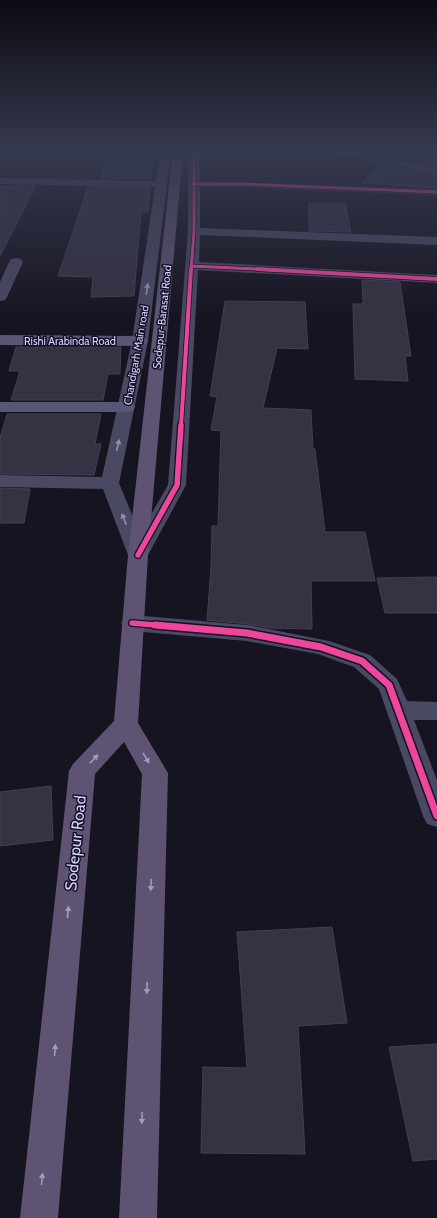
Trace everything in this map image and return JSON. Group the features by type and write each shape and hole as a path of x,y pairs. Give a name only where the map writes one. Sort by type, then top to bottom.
{"main road":[{"name":"Sodepur-Barasat Road","path":"138,555 172,207"},
{"path":"138,555 126,724 155,773 138,1218"},
{"name":"Sodepur Road","path":"39,1218 82,771 126,724"}],"street":[{"name":"Chandigarh Main road","path":"110,483 140,341 158,207"},
{"path":"138,555 177,485 194,231 193,207"},
{"path":"194,231 437,241"},
{"path":"0,297 16,262"},
{"path":"191,266 437,279"},
{"name":"Rishi Arabinda Road","path":"0,340 140,341"},
{"path":"0,407 127,407"},
{"path":"0,481 110,483 138,555"},
{"path":"132,623 247,633 321,647 362,661 389,685 437,816"},
{"path":"398,710 437,711"}],"building":[{"path":"0,207 25,207 0,256"},
{"path":"81,207 148,207 148,212 141,212 134,296 91,297 93,277 58,276"},
{"path":"309,207 346,207 351,232 309,231"},
{"path":"362,280 400,282 411,356 405,356 408,381 355,379 353,304 363,304"},
{"path":"225,301 305,302 308,349 277,348 263,408 311,410 313,449 315,449 325,532 365,532 375,581 311,581 312,629 269,628 207,620 211,568 212,526 218,526 221,431 211,430 217,397 210,396"},
{"path":"16,347 121,347 120,374 108,374 103,400 11,400 20,371 9,371"},
{"path":"7,414 101,414 95,444 101,444 94,475 0,474 0,438"},
{"path":"0,488 30,489 24,523 0,523"},
{"path":"437,577 437,613 385,613 377,578"},
{"path":"51,786 53,840 0,846 0,792"},
{"path":"332,927 347,1023 298,1026 305,1154 201,1153 203,1067 247,1068 237,932"},
{"path":"437,1044 437,1159 413,1161 389,1047"}],"cycle path":[{"path":"138,555 177,485 194,231 194,207"},
{"path":"191,266 437,279"},
{"path":"132,623 247,633 321,647 362,661 389,685 437,816"}]}
